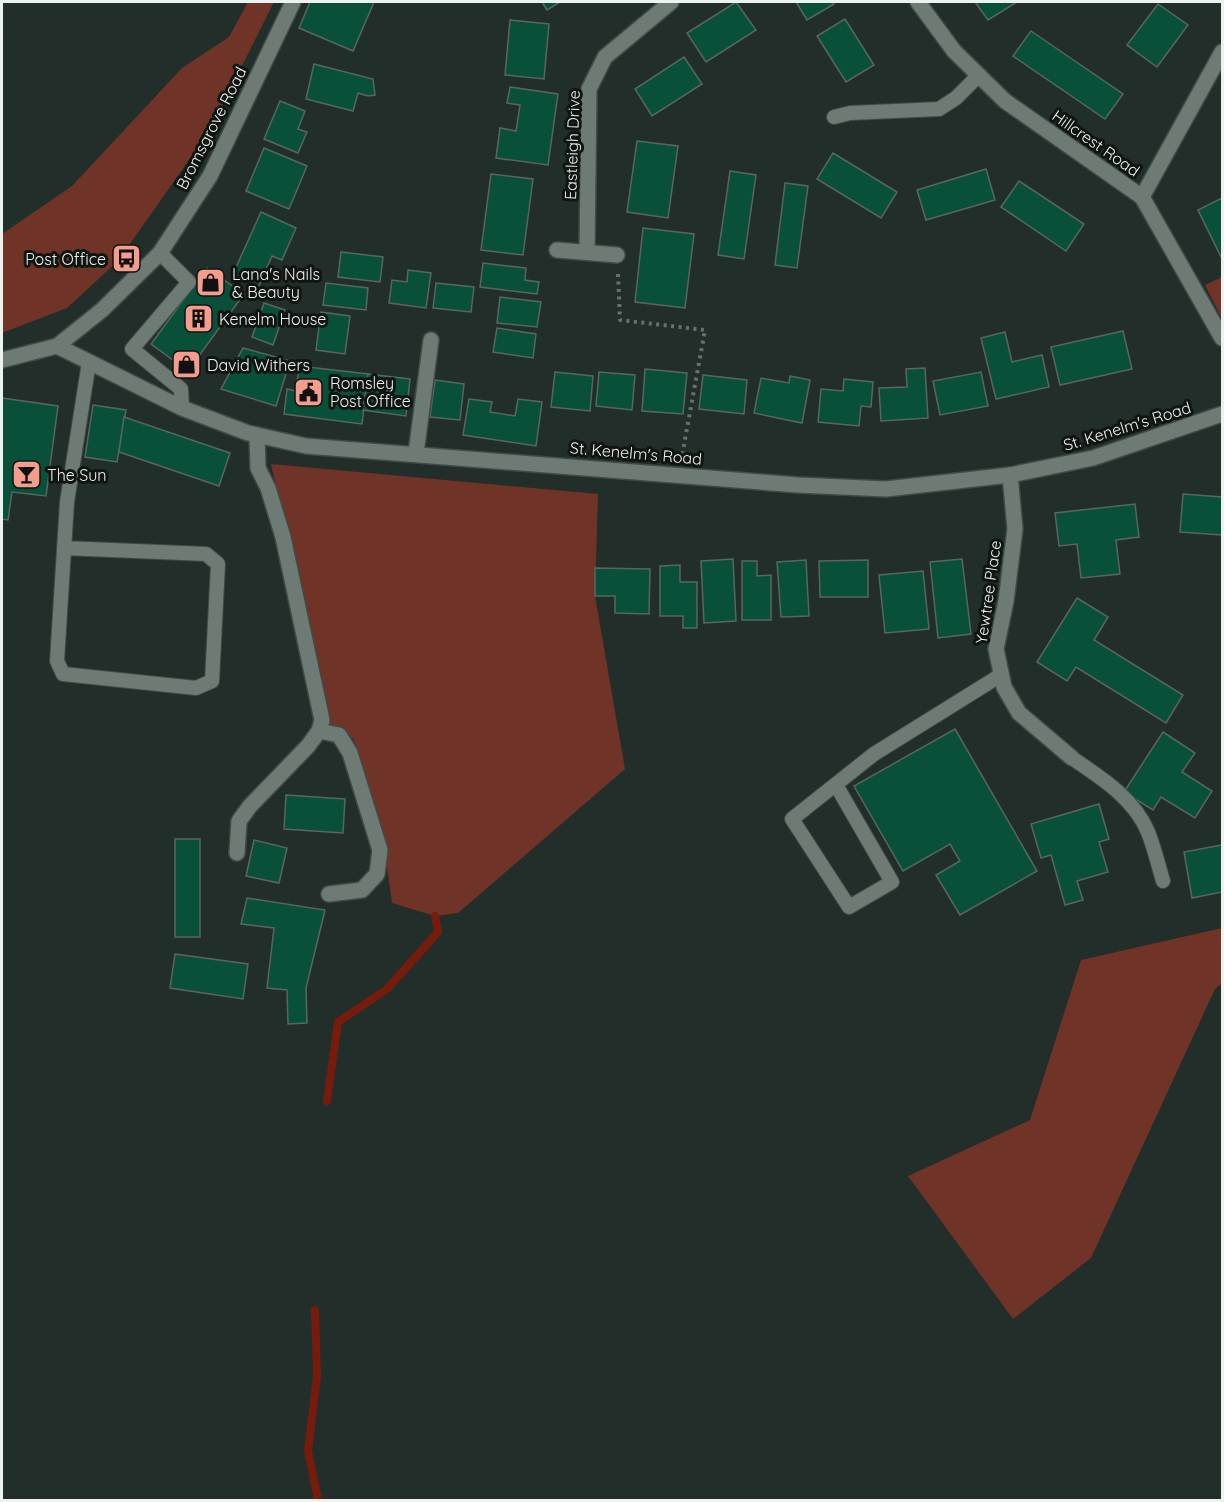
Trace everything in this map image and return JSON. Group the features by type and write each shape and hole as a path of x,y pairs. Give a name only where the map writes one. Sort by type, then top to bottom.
{"street":[{"name":"Bromsgrove Road","path":"2,360 57,346 102,310 160,253 210,176 293,2"},
{"name":"Eastleigh Drive","path":"587,252 589,89 605,57 671,2"},
{"name":"Hillcrest Road","path":"918,2 954,51 1005,101 1142,196 1222,338"},
{"path":"1142,196 1222,52"},
{"path":"557,250 617,255"},
{"path":"417,453 431,340"},
{"name":"St. Kenelm's Road","path":"57,346 182,408 257,435 306,446 798,485 885,489 1010,475 1093,458 1222,414"},
{"path":"237,853 239,821 249,806 308,746 319,731 322,720 283,537 268,488 258,468 257,435"},
{"name":"Yewtree Place","path":"1010,475 1016,529 1006,601 996,649 1001,675 1004,687 1019,713 1072,758"},
{"path":"319,731 339,735 350,753 380,850 377,874 362,890 329,894"}],"lane":[{"path":"834,117 850,113 939,109 956,98 979,75"},
{"path":"160,253 189,282 132,349 181,389 182,408"},
{"path":"64,548 206,554 218,564 212,681 196,688 63,674 57,661 64,548 67,502 89,362"},
{"path":"836,785 892,882 849,907 792,819 874,754 1001,675"},
{"path":"1072,758 1109,783 1133,807 1147,830 1163,881"}],"path":[{"path":"617,255 620,320 705,330 679,474"}],"shaded area":[{"path":"248,2 274,2 210,130 118,261 67,308 2,333 2,234 72,186 182,68 229,37"},
{"path":"1222,277 1222,319 1205,285"},
{"path":"271,464 598,494 595,596 625,769 458,913 435,916 392,903 383,839 353,738 330,739"},
{"path":"1222,928 1222,983 1215,989 1091,1258 1013,1319 908,1176 1030,1120 1081,960"}],"building":[{"path":"310,2 374,2 353,51 299,28"},
{"path":"542,2 560,2 547,10"},
{"path":"736,2 756,30 706,62 687,33"},
{"path":"796,2 832,2 834,4 807,20"},
{"path":"975,2 1017,2 988,20"},
{"path":"1158,4 1188,25 1157,67 1127,45"},
{"path":"845,19 874,65 846,82 817,36"},
{"path":"510,20 549,24 544,79 505,75"},
{"path":"1031,31 1123,94 1105,119 1013,56"},
{"path":"684,57 702,84 652,116 635,89"},
{"path":"314,64 373,79 375,95 368,96 358,93 353,111 306,99"},
{"path":"510,87 558,94 548,165 496,158 500,128 516,131 520,105 507,103"},
{"path":"280,101 305,111 298,129 307,132 298,153 264,139"},
{"path":"637,141 678,146 668,218 627,212"},
{"path":"264,148 307,166 289,209 246,191"},
{"path":"833,153 897,192 881,218 817,179"},
{"path":"986,169 995,200 926,220 917,190"},
{"path":"730,171 756,175 744,259 718,255"},
{"path":"491,174 533,179 523,255 481,250"},
{"path":"1019,181 1084,224 1066,251 1001,207"},
{"path":"785,183 808,186 797,268 775,265"},
{"path":"1222,198 1222,259 1198,210"},
{"path":"261,212 296,228 282,260 272,256 259,286 233,274"},
{"path":"643,228 694,234 685,308 635,302"},
{"path":"341,252 383,257 380,282 338,277"},
{"path":"483,263 526,268 525,280 539,282 537,294 480,287"},
{"name":"Kenelm House","path":"207,268 244,294 188,371 151,344"},
{"path":"408,270 431,273 426,308 389,303 392,280 407,282"},
{"path":"326,283 368,288 366,310 323,305"},
{"path":"436,283 474,287 471,312 433,308"},
{"path":"500,297 541,302 537,327 497,323"},
{"path":"264,303 285,310 273,345 252,337"},
{"path":"321,312 350,316 345,354 316,350"},
{"path":"497,328 536,334 533,358 493,352"},
{"path":"1123,331 1132,369 1060,385 1051,347"},
{"path":"1005,332 1012,362 1042,355 1049,387 996,399 981,338"},
{"path":"243,348 290,361 276,406 221,389"},
{"path":"299,366 368,374 362,424 284,414 287,389 296,391"},
{"path":"925,368 928,418 881,421 879,388 907,387 906,369"},
{"path":"645,369 687,373 683,414 642,411"},
{"path":"555,372 593,376 590,411 551,407"},
{"path":"599,372 635,375 632,410 596,406"},
{"path":"981,372 988,406 940,415 933,381"},
{"path":"368,374 410,379 406,416 363,410"},
{"path":"703,375 747,380 744,414 699,409"},
{"path":"790,376 810,380 802,423 754,413 761,378 789,383"},
{"path":"844,379 873,382 871,407 861,406 859,426 818,422 821,389 843,391"},
{"path":"435,380 464,384 460,420 430,417"},
{"path":"2,398 58,406 46,496 12,492 8,520 2,519"},
{"path":"469,399 492,402 490,412 515,416 518,399 542,402 536,446 463,435"},
{"path":"93,405 126,410 117,462 85,457"},
{"path":"124,417 230,453 219,486 119,452"},
{"path":"1183,494 1222,497 1222,535 1180,532"},
{"path":"1135,504 1139,537 1116,540 1120,574 1081,578 1077,544 1059,546 1055,513"},
{"path":"733,559 736,621 704,623 701,561"},
{"path":"962,559 971,634 938,638 930,562"},
{"path":"806,560 809,616 781,617 777,562"},
{"path":"868,560 868,597 820,597 819,561"},
{"path":"742,561 757,561 757,576 771,575 771,620 742,620"},
{"path":"680,565 680,582 697,582 697,628 683,628 683,616 660,616 660,566"},
{"path":"595,568 650,569 649,614 615,613 615,596 595,596"},
{"path":"923,571 929,629 885,633 879,575"},
{"path":"1077,598 1108,617 1094,640 1183,695 1166,723 1076,667 1067,681 1037,662"},
{"path":"955,729 1037,871 960,915 936,875 960,861 950,844 903,871 854,786"},
{"path":"1163,732 1195,753 1182,772 1212,791 1195,818 1161,797 1153,810 1124,792"},
{"path":"286,795 345,799 343,833 284,829"},
{"path":"1099,804 1109,839 1099,842 1108,872 1077,881 1083,900 1065,905 1051,855 1041,858 1031,824"},
{"path":"175,839 200,839 200,937 175,937"},
{"path":"254,840 287,848 279,883 246,876"},
{"path":"1222,845 1222,892 1192,898 1184,852"},
{"path":"247,898 325,910 306,988 307,1023 288,1024 287,990 267,988 274,928 241,924"},
{"path":"175,954 248,964 243,999 170,988"}],"waterway":[{"path":"327,1101 338,1022 387,989 438,932 435,916"},
{"path":"315,1310 317,1376 308,1451 318,1500"}],"place":[{"name":"Post Office","path":"127,259"},
{"name":"Lana's Nails & Beauty","path":"211,283"},
{"name":"Kenelm House","path":"198,319"},
{"name":"David Withers","path":"186,365"},
{"name":"Romsley Post Office","path":"309,392"},
{"name":"The Sun","path":"26,475"}]}
